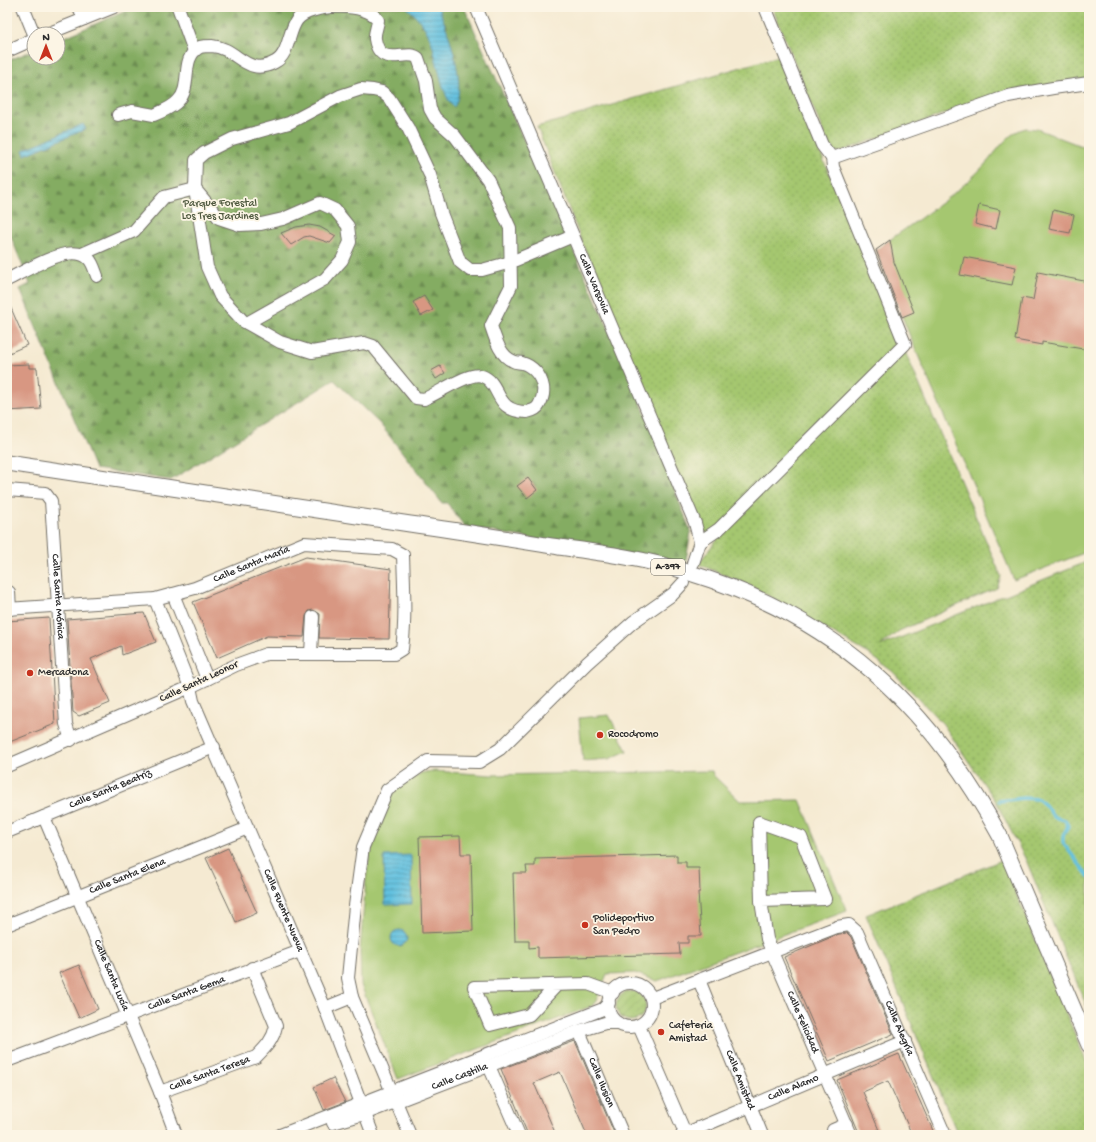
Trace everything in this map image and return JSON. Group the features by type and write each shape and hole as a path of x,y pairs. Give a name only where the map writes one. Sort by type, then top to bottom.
{"main road":[{"name":"A-397","path":"7,463 606,554 688,572 736,588 775,606 833,641 858,659 888,684 910,706 958,766 983,804 1000,836 1089,1045"}],"street":[{"path":"23,7 31,26"},
{"path":"79,7 84,19"},
{"path":"178,7 194,51"},
{"path":"118,115 132,110 154,115 179,101 184,90 190,58 194,51 201,46 219,47 227,50 246,65 268,65 282,57 295,24 303,14 320,9 348,7 372,14 378,20 375,37 379,48 385,54 394,57 412,54 418,58 426,81 429,105 435,118 455,136 488,180 510,228 511,262 511,286 491,326 495,341 504,353 513,361 523,363 533,369 540,377 543,387 543,396 537,408 530,412 518,412 507,407 490,382 483,376 473,375 424,399 416,398 373,346 364,343 312,352 280,342 247,323 220,296 212,282 207,267 202,224 195,189 196,160 232,139 289,123 340,96 361,89 382,92 389,98 411,135 430,175 460,262 470,270 482,270 511,262 573,236"},
{"name":"Calle Varsovia","path":"476,7 695,523 700,542"},
{"path":"693,563 700,542 728,520 906,344 833,167 832,158 822,145 765,7"},
{"path":"66,26 111,8"},
{"path":"7,51 26,43"},
{"path":"832,158 1008,96 1089,83"},
{"path":"82,254 134,231 164,197 195,189"},
{"path":"195,189 219,218 240,225 261,224 283,219 320,203 335,210 348,226 350,242 342,260 325,279 247,323"},
{"path":"7,280 66,253 73,252 82,254 90,260 97,276"},
{"name":"Calle Santa Mónica","path":"7,490 41,492 50,497 66,724 71,740"},
{"name":"Calle Santa María","path":"9,609 155,599 195,588 304,543 392,549 403,555 405,601 402,649"},
{"path":"410,1135 352,997 348,978 363,847 386,790 428,761 479,762 500,749 587,663 633,622 673,594 683,583"},
{"path":"7,592 9,592 9,609"},
{"path":"173,594 207,679"},
{"name":"Calle Fuente Nueva","path":"155,599 190,687 193,701 325,1008 373,1135"},
{"path":"312,654 313,617"},
{"name":"Calle Santa Leonor","path":"7,766 71,740 236,665 266,654 394,654 402,649"},
{"name":"Calle Santa Beatriz","path":"7,832 214,747"},
{"name":"Calle Santa Lucía","path":"44,817 129,1016 176,1135"},
{"name":"Calle Felicidad","path":"761,901 825,899 801,837 759,822 761,901 767,939 849,1130"},
{"name":"Calle Santa Elena","path":"7,925 248,828"},
{"name":"Calle Alegría","path":"772,952 837,926 849,925 857,932 945,1135"},
{"name":"Calle Santa Gema","path":"7,1061 300,951"},
{"path":"652,998 772,952"},
{"name":"Calle Santa Teresa","path":"160,1092 256,1057 268,1045 274,1035 276,1026 252,968"},
{"name":"Calle Amistad","path":"699,980 762,1135"},
{"path":"280,1135 362,1109 603,1009 611,998 623,984 630,983 642,986 652,998 650,1014 646,1021 639,1026 632,1027 618,1023 609,1013 611,998"},
{"path":"557,985 529,1015 490,1025 474,986 588,984 611,998"},
{"path":"325,1008 352,997"},
{"name":"Calle Castilla","path":"394,1096 490,1066 579,1031 605,1023 618,1023"},
{"path":"639,1026 685,1134"},
{"name":"Calle Ilusion","path":"579,1031 623,1135"},
{"name":"Calle Alamo","path":"685,1134 905,1041"},
{"path":"490,1066 519,1135"},
{"path":"304,1135 347,1118 362,1109"},
{"path":"833,1130 849,1130"}],"green space":[{"name":"Parque Forestal Los Tres Jardines","path":"135,7 464,7 635,387 691,532 685,565 465,527 447,503 442,503 380,424 334,380 171,480 95,469 20,289 30,284 7,227 7,61 26,53 26,66 66,66 66,37"},
{"path":"772,7 1089,7 1089,79 1007,91 837,153 829,146"},
{"path":"779,56 1001,576 997,588 899,631 880,646 1089,561 1089,1012 1026,860 995,800 943,724 892,671 869,654 755,588 698,564 718,538 702,531 582,242 537,127"},
{"path":"1026,128 1037,129 1089,149 1089,551 1014,580 909,334 876,250 950,196 989,160 1010,136"},
{"name":"Rocodromo","path":"609,715 627,751 609,759 583,761 579,718"},
{"name":"Polideportivo San Pedro","path":"434,771 491,775 712,771 713,775 740,801 800,800 847,911 657,981 635,973 607,974 596,1001 592,1006 398,1079 361,985 360,952 366,879 373,833 389,793 421,773"},
{"path":"1002,860 1089,1068 1089,1135 958,1135 866,915"},
{"path":"631,991 642,995 646,1006 642,1017 631,1021 620,1017 616,1006 620,995"}],"water":[{"path":"406,7 438,7 439,9 447,30 458,73 458,98 454,107 446,96 429,36 418,18"},
{"path":"83,124 86,129 25,155 23,150"},
{"path":"411,855 412,904 385,905 384,856"},
{"path":"399,930 405,932 407,938 405,944 399,946 393,944 391,938 393,932"}],"building":[{"path":"979,205 1000,210 996,229 975,224"},
{"path":"1053,210 1074,215 1070,233 1049,229"},
{"path":"309,225 320,227 336,236 330,243 309,236 304,237 291,245 281,233 296,227"},
{"path":"890,240 894,262 914,312 902,317 876,250"},
{"path":"964,257 1016,267 1012,285 960,275"},
{"path":"1038,272 1089,282 1089,350 1042,342 1042,345 1015,340 1022,298 1033,300"},
{"path":"424,296 433,310 421,316 413,302"},
{"path":"7,299 27,345 7,354"},
{"path":"29,364 29,368 37,368 41,409 7,411 7,365"},
{"path":"440,366 445,373 436,379 431,371"},
{"path":"528,478 537,490 527,498 517,486"},
{"path":"306,557 391,569 389,639 319,638 320,614 313,610 309,611 306,616 304,637 267,636 217,658 193,602"},
{"path":"144,613 156,642 122,655 121,646 91,659 110,703 79,716 73,712 67,619"},
{"name":"Mercadona","path":"49,618 55,724 7,743 7,621"},
{"path":"460,836 461,854 471,854 473,931 422,933 419,837"},
{"path":"228,848 257,913 236,922 206,858"},
{"path":"677,855 677,862 686,862 686,868 699,868 700,892 698,892 701,936 688,936 688,943 679,943 680,954 538,958 538,947 529,948 529,941 515,941 513,873 527,873 526,866 535,866 535,859"},
{"path":"847,933 851,937 893,1034 829,1061 784,957 839,934"},
{"path":"79,965 98,1009 79,1018 59,973"},
{"path":"575,1041 615,1135 587,1135 560,1072 534,1083 556,1135 528,1135 501,1069"},
{"path":"899,1054 935,1135 912,1135 888,1081 863,1092 881,1135 860,1135 837,1080"},
{"path":"333,1078 345,1102 324,1110 314,1087"}],"waterway":[{"path":"999,801 1024,798 1038,799 1045,805 1054,817 1065,820 1068,826 1063,836 1063,843 1089,877"}],"place":[{"name":"Mercadona","path":"30,673"},
{"name":"Rocodromo","path":"600,735"},
{"name":"Polideportivo San Pedro","path":"585,925"},
{"name":"Cafeteria Amistad","path":"661,1032"}]}
